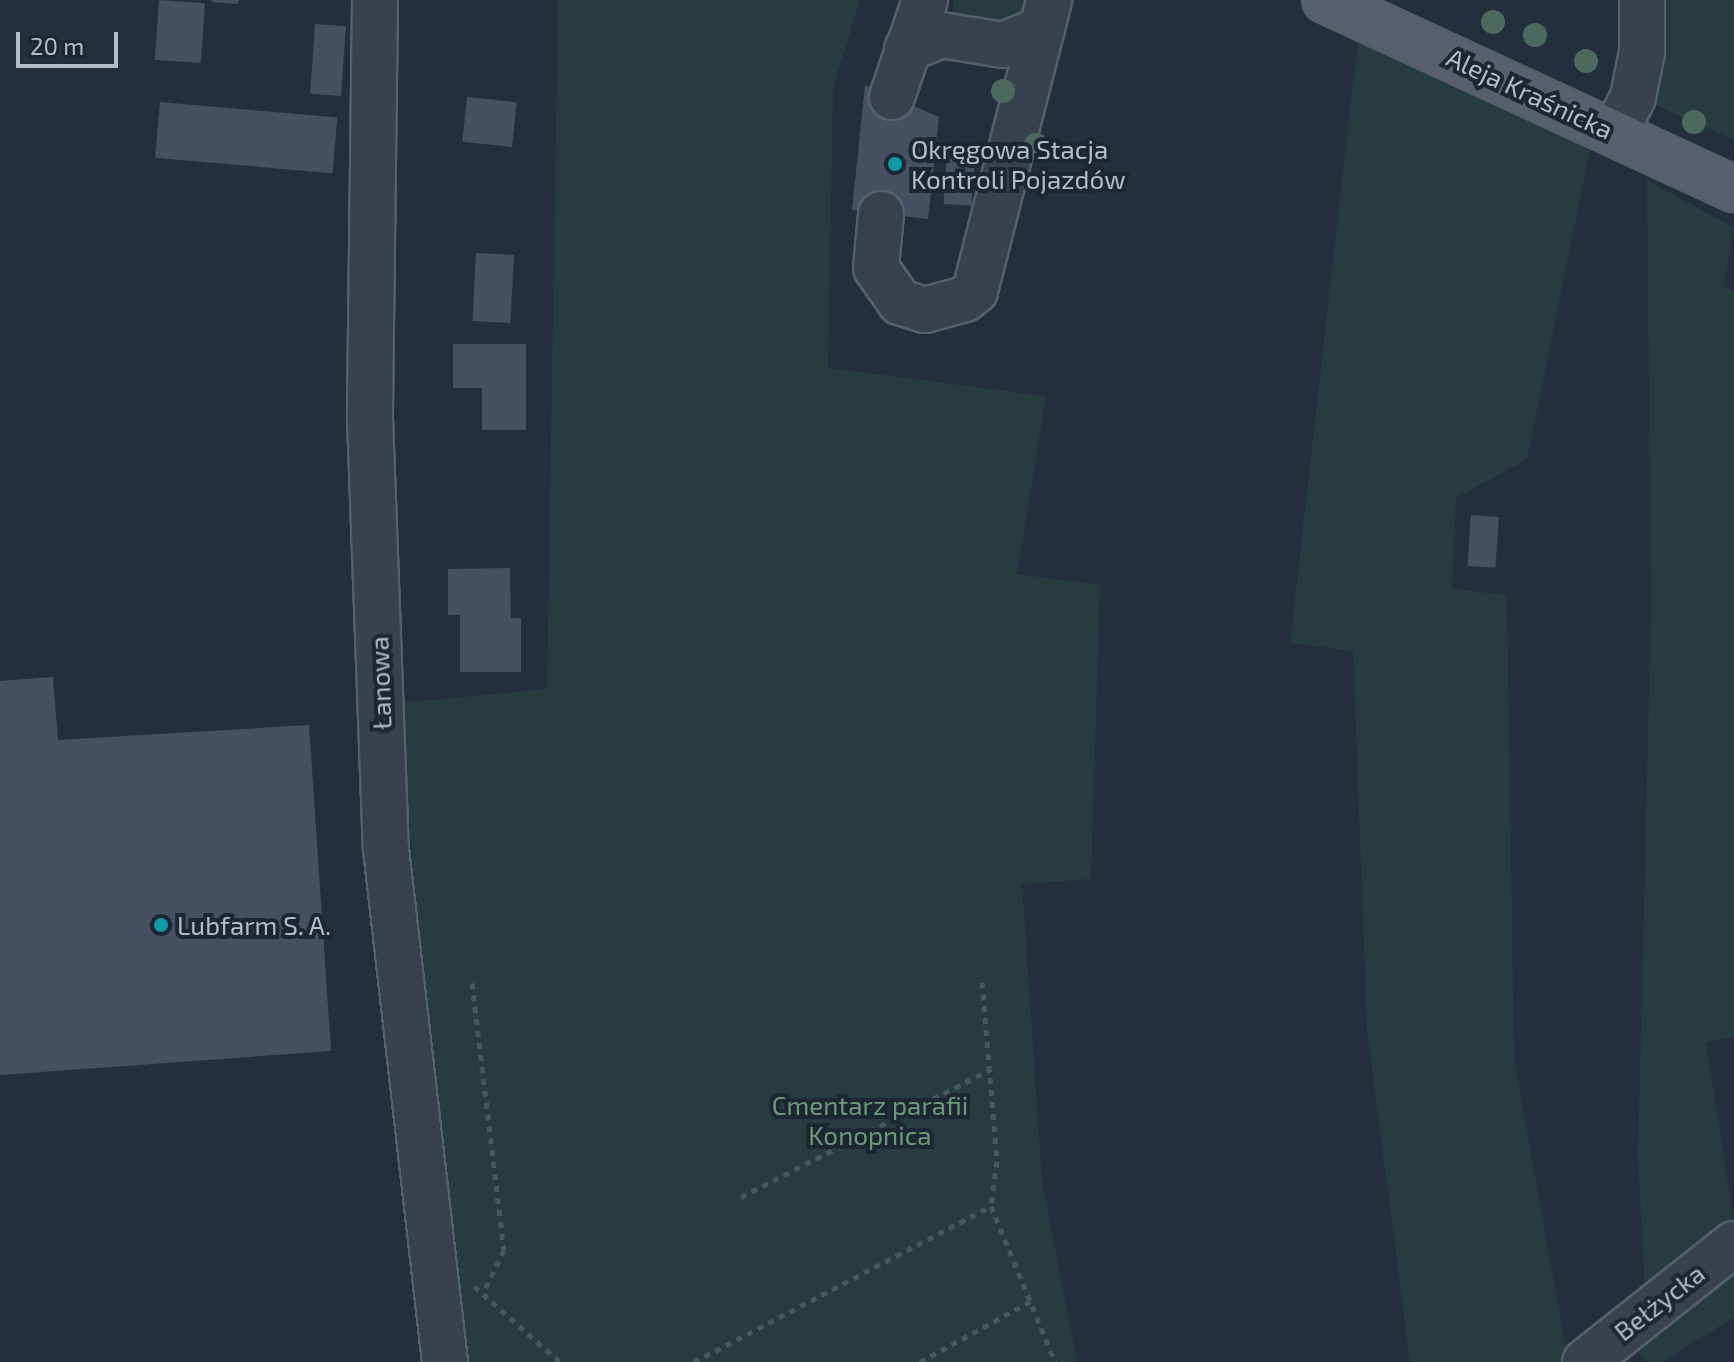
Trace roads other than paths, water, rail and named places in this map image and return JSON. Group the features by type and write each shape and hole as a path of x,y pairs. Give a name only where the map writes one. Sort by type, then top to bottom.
{"main road":[{"name":"Aleja Kraśnicka","path":"1350,6 1734,189"}],"street":[{"name":"Łanowa","path":"375,0 370,418 386,849 445,1362"},
{"path":"892,97 925,0"},
{"path":"1615,133 1633,97 1642,52 1642,0"},
{"path":"907,49 941,35 1003,45 1046,14"},
{"path":"881,214 876,268 900,302 925,310 965,299 975,291 1046,14"},
{"name":"Bełżycka","path":"1585,1362 1734,1244"}],"place":[{"name":"Okręgowa Stacja Kontroli Pojazdów","path":"895,164"},
{"name":"Lubfarm S. A.","path":"161,925"}],"park label":[{"name":"Cmentarz parafii Konopnica","path":"870,1120"}]}
